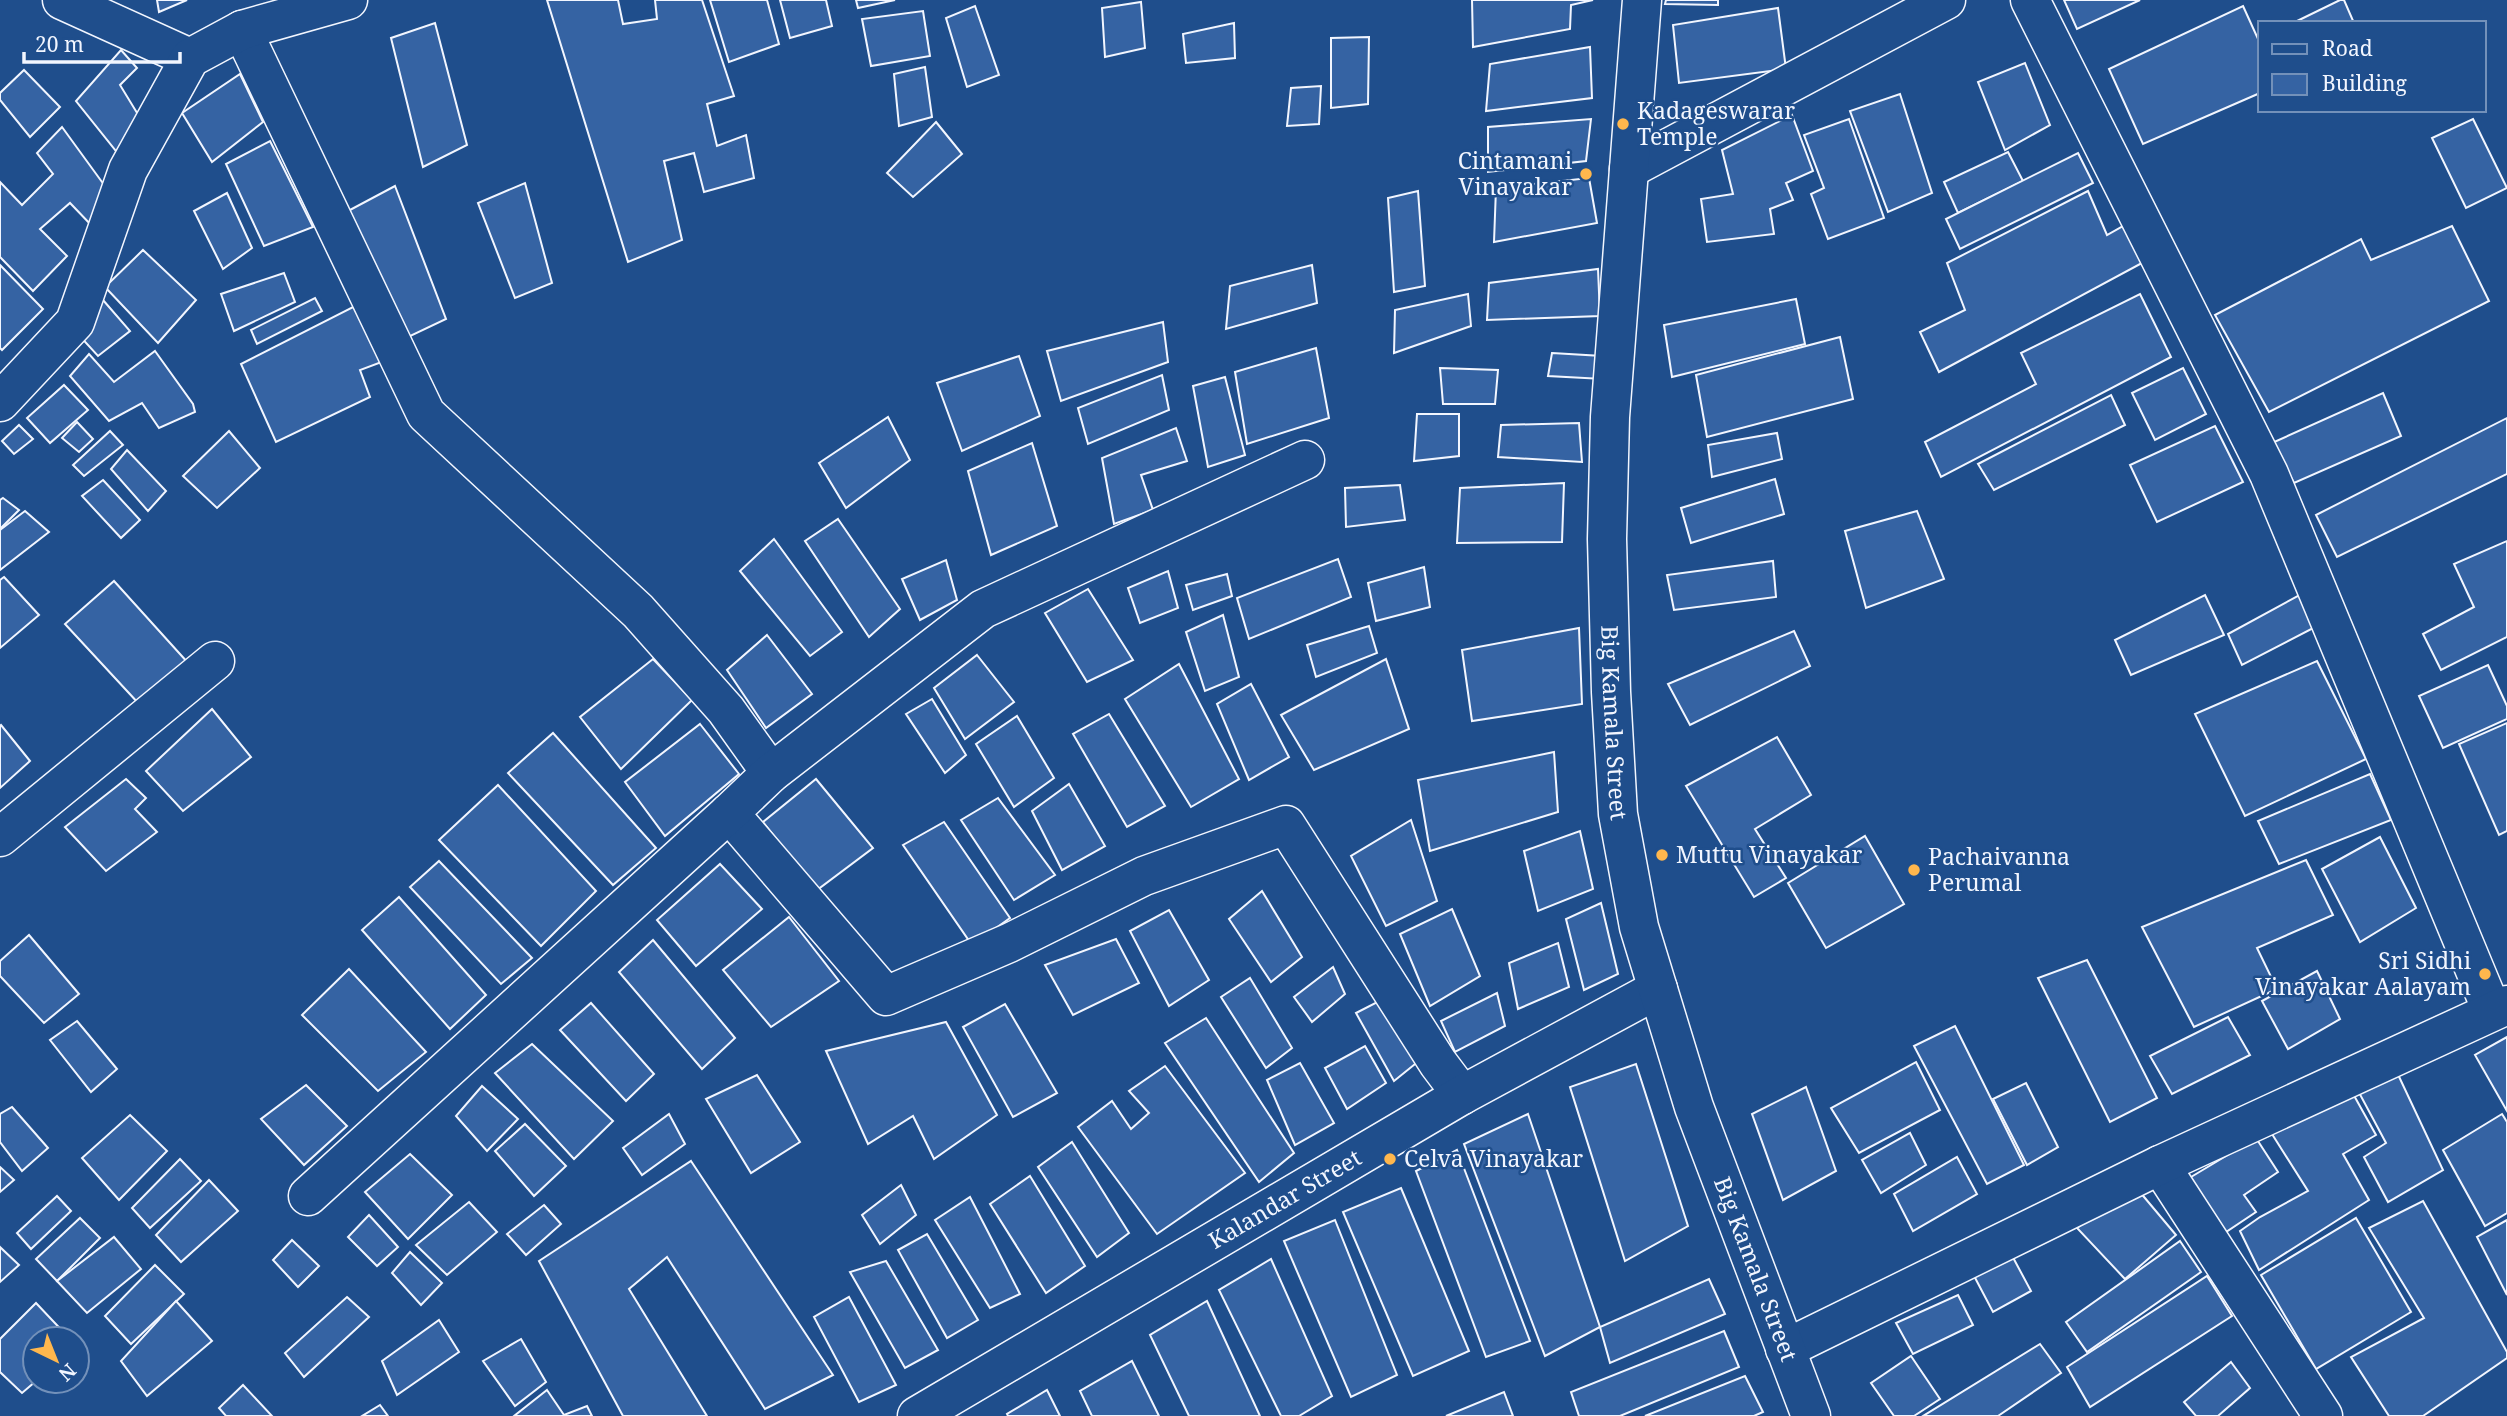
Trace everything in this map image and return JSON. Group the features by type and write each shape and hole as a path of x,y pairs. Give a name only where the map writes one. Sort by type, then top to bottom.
{"street":[{"path":"62,0 190,58"},
{"path":"0,402 75,322 128,170 190,58 242,30 348,0"},
{"name":"Big Kamala Street","path":"1642,0 1610,417 1607,540 1611,692 1618,814 1639,927 1694,1107 1811,1416"},
{"path":"1629,169 1946,0"},
{"path":"1785,1349 2160,1165 2499,1008 2269,474 2030,0"},
{"path":"242,30 426,414 638,611 726,710 771,773"},
{"path":"307,1196 771,773 984,609 1305,460"},
{"path":"0,837 215,661"},
{"path":"729,813 886,996 1009,943 1144,876 1286,825 1438,1063 1462,1095"},
{"name":"Kalandar Street","path":"916,1416 1462,1095 1658,989"},
{"path":"2160,1165 2323,1416"}],"building":[{"path":"157,0 187,0 159,12"},
{"path":"547,0 618,0 623,24 657,19 655,0 702,0 734,96 707,104 717,146 746,135 754,178 704,192 694,153 664,161 682,240 628,262"},
{"path":"710,0 767,0 779,44 729,62"},
{"path":"780,0 826,0 832,26 790,38"},
{"path":"856,0 895,0 858,8"},
{"path":"1472,0 1593,0 1571,5 1570,29 1473,47"},
{"path":"1666,0 1718,0 1718,5 1665,4"},
{"path":"2064,0 2140,0 2077,29"},
{"path":"2344,0 2353,21 2297,21"},
{"path":"1141,2 1145,48 1105,57 1102,8"},
{"path":"975,6 999,75 967,87 946,18"},
{"path":"2243,6 2258,39 2258,94 2143,144 2109,69"},
{"path":"1778,8 1786,69 1679,83 1673,25"},
{"path":"923,11 930,56 871,66 862,19"},
{"path":"435,23 467,145 423,167 391,38"},
{"path":"1234,23 1235,58 1186,63 1183,34"},
{"path":"1369,37 1368,104 1331,108 1331,38"},
{"path":"1590,47 1592,98 1486,111 1490,64"},
{"path":"121,50 137,68 120,85 142,121 124,161 76,101"},
{"path":"2025,63 2050,125 2005,150 1978,82"},
{"path":"925,67 932,117 899,126 894,74"},
{"path":"24,70 60,107 30,137 0,100 0,93"},
{"path":"240,74 263,122 212,162 182,113"},
{"path":"1321,86 1319,124 1287,126 1291,88"},
{"path":"1900,94 1932,193 1888,212 1850,111"},
{"path":"1792,115 1813,171 1786,183 1793,200 1770,209 1774,234 1707,242 1701,199 1733,194 1722,150"},
{"path":"1591,119 1586,161 1488,172 1488,127"},
{"path":"1849,119 1884,218 1828,239 1811,194 1824,188 1804,135"},
{"path":"2473,119 2507,188 2466,208 2432,138"},
{"path":"936,122 962,154 913,197 887,173"},
{"path":"62,127 110,193 93,227 70,203 40,229 67,256 33,291 0,257 0,182 22,205 53,174 37,153"},
{"path":"270,141 313,227 264,246 226,164"},
{"path":"2008,152 2023,181 1958,213 1944,182"},
{"path":"2078,153 2093,183 1960,249 1946,219"},
{"path":"1589,178 1597,223 1494,242 1496,188"},
{"path":"525,183 552,283 515,298 478,203"},
{"path":"395,186 446,319 404,339 348,211"},
{"path":"1418,191 1425,286 1394,292 1388,198"},
{"path":"2088,191 2107,235 2125,225 2142,263 1939,372 1920,332 1965,310 1947,263"},
{"path":"227,193 252,248 223,269 194,211"},
{"path":"2452,226 2489,301 2269,412 2215,315 2361,239 2371,260"},
{"path":"143,250 196,300 158,343 105,287"},
{"path":"0,265 43,309 2,350 0,348"},
{"path":"1312,265 1317,303 1226,329 1230,286"},
{"path":"1598,269 1600,316 1487,320 1489,283"},
{"path":"284,273 295,302 234,331 221,294"},
{"path":"1468,294 1471,326 1394,353 1395,310"},
{"path":"2140,294 2171,357 1941,477 1925,442 2036,384 2021,353"},
{"path":"315,298 322,311 257,344 251,330"},
{"path":"1796,299 1805,344 1672,377 1664,325"},
{"path":"103,300 130,331 98,356 76,332"},
{"path":"355,306 387,360 360,370 370,397 276,442 241,364"},
{"path":"1163,322 1168,362 1061,401 1047,351"},
{"path":"1840,337 1853,399 1707,437 1696,375"},
{"path":"1316,348 1329,418 1247,444 1235,372"},
{"path":"155,351 193,404 195,412 159,428 142,403 109,421 70,376 89,354 114,382"},
{"path":"1552,353 1602,356 1603,379 1548,376"},
{"path":"1019,356 1040,416 962,451 937,383"},
{"path":"1440,368 1498,370 1495,404 1443,404"},
{"path":"2183,368 2206,414 2155,440 2132,393"},
{"path":"1162,375 1169,410 1088,444 1078,408"},
{"path":"1225,377 1245,455 1208,467 1193,386"},
{"path":"64,385 88,410 50,443 27,418"},
{"path":"2383,393 2401,436 2294,483 2272,443"},
{"path":"2111,395 2125,425 1994,490 1978,464"},
{"path":"1417,414 1459,414 1459,456 1414,461"},
{"path":"888,417 910,460 846,508 819,463"},
{"path":"2507,418 2507,474 2337,557 2316,515"},
{"path":"77,422 93,439 79,452 62,438"},
{"path":"1579,423 1582,462 1498,457 1501,425"},
{"path":"19,425 33,439 14,454 2,441"},
{"path":"2215,426 2243,482 2157,522 2130,465"},
{"path":"1176,428 1187,461 1141,475 1153,510 1114,524 1102,458"},
{"path":"110,431 123,445 84,476 73,465"},
{"path":"229,431 260,468 217,508 183,476"},
{"path":"1777,433 1782,459 1712,477 1708,445"},
{"path":"1032,443 1057,526 991,555 968,471"},
{"path":"127,450 166,491 148,511 111,469"},
{"path":"1775,479 1784,514 1691,543 1681,508"},
{"path":"103,480 140,520 121,538 82,496"},
{"path":"1564,483 1562,542 1457,543 1460,488"},
{"path":"1400,485 1405,520 1346,527 1345,488"},
{"path":"3,498 19,510 0,529 0,500"},
{"path":"25,511 49,532 0,570 0,530"},
{"path":"1917,511 1944,579 1866,608 1845,531"},
{"path":"838,519 900,609 869,637 805,541"},
{"path":"774,539 842,632 810,656 740,571"},
{"path":"2507,541 2507,637 2441,670 2423,634 2474,607 2454,564"},
{"path":"1338,559 1351,597 1249,639 1237,598"},
{"path":"946,560 957,600 920,620 902,579"},
{"path":"1773,561 1776,597 1674,610 1667,575"},
{"path":"1424,567 1430,607 1376,621 1368,583"},
{"path":"1168,571 1178,608 1140,623 1128,588"},
{"path":"1227,574 1232,596 1193,610 1186,585"},
{"path":"4,577 39,615 0,648 0,580"},
{"path":"114,581 189,664 140,705 65,624"},
{"path":"1088,589 1133,660 1087,682 1045,613"},
{"path":"2305,592 2321,624 2242,665 2228,634"},
{"path":"2205,595 2224,635 2131,675 2115,640"},
{"path":"1223,615 1239,677 1205,691 1186,632"},
{"path":"1369,626 1377,653 1316,677 1307,645"},
{"path":"1579,628 1582,704 1472,721 1462,650"},
{"path":"1794,631 1810,666 1690,725 1668,684"},
{"path":"767,635 812,694 766,728 727,670"},
{"path":"977,655 1014,702 965,739 934,688"},
{"path":"653,659 692,700 621,769 580,717"},
{"path":"1386,659 1409,729 1314,770 1281,715"},
{"path":"2317,661 2366,759 2245,816 2195,714"},
{"path":"1179,664 1239,779 1191,807 1125,699"},
{"path":"2488,665 2507,706 2507,719 2443,748 2419,696"},
{"path":"1251,684 1289,757 1249,780 1217,704"},
{"path":"932,699 966,755 945,773 906,714"},
{"path":"212,709 251,757 183,811 146,771"},
{"path":"1109,714 1165,806 1127,827 1073,734"},
{"path":"1017,716 1054,778 1014,807 976,744"},
{"path":"2507,723 2507,831 2499,835 2459,744"},
{"path":"700,724 739,774 665,836 625,782"},
{"path":"0,726 30,761 0,788"},
{"path":"553,733 656,848 613,885 508,773"},
{"path":"1777,737 1811,795 1755,829 1786,878 1754,897 1686,786"},
{"path":"1554,752 1558,812 1430,851 1418,780"},
{"path":"2370,774 2391,820 2279,864 2258,821"},
{"path":"126,779 146,798 135,809 157,832 106,871 65,827"},
{"path":"816,779 873,848 817,890 763,822"},
{"path":"1069,784 1105,846 1062,870 1032,811"},
{"path":"498,785 596,891 541,946 439,840"},
{"path":"998,798 1055,875 1014,900 961,820"},
{"path":"1411,820 1437,901 1386,926 1351,856"},
{"path":"944,822 1010,918 972,945 903,845"},
{"path":"1580,831 1593,889 1538,911 1524,851"},
{"path":"1865,836 1904,904 1826,948 1788,883"},
{"path":"2380,837 2416,908 2360,942 2322,869"},
{"path":"2306,860 2333,915 2257,948 2277,989 2194,1027 2142,927"},
{"path":"439,861 532,958 501,984 410,887"},
{"path":"720,864 762,909 696,966 657,920"},
{"path":"1262,891 1302,957 1271,982 1229,919"},
{"path":"399,897 486,995 450,1029 362,930"},
{"path":"1601,903 1618,974 1584,990 1566,919"},
{"path":"1452,909 1480,976 1430,1006 1400,934"},
{"path":"1169,910 1209,980 1169,1006 1130,931"},
{"path":"789,917 839,981 771,1027 723,970"},
{"path":"29,935 79,994 44,1023 0,976 0,961"},
{"path":"1116,939 1139,983 1073,1015 1045,965"},
{"path":"653,940 735,1038 702,1069 619,972"},
{"path":"1558,943 1569,987 1518,1009 1509,963"},
{"path":"2087,960 2157,1098 2110,1122 2038,978"},
{"path":"1333,967 1345,994 1312,1022 1294,997"},
{"path":"349,969 426,1052 378,1091 302,1015"},
{"path":"2317,971 2340,1019 2288,1049 2262,1001"},
{"path":"1250,978 1292,1048 1266,1068 1221,997"},
{"path":"1497,993 1505,1026 1455,1052 1441,1021"},
{"path":"1387,997 1420,1060 1394,1081 1356,1013"},
{"path":"591,1003 654,1074 626,1101 560,1030"},
{"path":"1005,1004 1057,1093 1013,1117 963,1027"},
{"path":"2228,1017 2250,1055 2172,1094 2150,1056"},
{"path":"1206,1018 1294,1153 1259,1182 1165,1043"},
{"path":"77,1021 117,1069 91,1092 50,1040"},
{"path":"946,1022 997,1115 934,1159 913,1116 868,1144 826,1051"},
{"path":"1955,1026 2024,1165 1987,1184 1914,1046"},
{"path":"2507,1037 2507,1111 2475,1055"},
{"path":"532,1044 613,1121 574,1159 495,1073"},
{"path":"1365,1046 1386,1083 1347,1109 1325,1068"},
{"path":"1916,1062 1940,1110 1859,1153 1831,1108"},
{"path":"1300,1063 1334,1123 1295,1145 1267,1080"},
{"path":"1636,1064 1688,1226 1625,1261 1570,1087"},
{"path":"1165,1066 1245,1173 1157,1234 1078,1127 1112,1101 1131,1129 1149,1113 1129,1091"},
{"path":"2394,1066 2443,1170 2388,1202 2364,1157 2386,1143 2356,1087"},
{"path":"757,1075 800,1142 751,1173 706,1099"},
{"path":"2026,1083 2058,1147 2027,1165 1993,1099"},
{"path":"2347,1083 2376,1135 2343,1154 2369,1200 2259,1270 2240,1231 2308,1191 2265,1123"},
{"path":"306,1085 347,1126 304,1165 261,1119"},
{"path":"482,1086 518,1119 487,1151 456,1116"},
{"path":"1806,1087 1836,1171 1783,1200 1752,1114"},
{"path":"12,1107 48,1148 22,1171 0,1142 0,1114"},
{"path":"669,1114 685,1144 642,1175 623,1148"},
{"path":"1528,1114 1600,1327 1545,1356 1464,1144"},
{"path":"2502,1114 2507,1122 2507,1213 2485,1226 2443,1150"},
{"path":"130,1115 167,1151 119,1200 82,1158"},
{"path":"525,1124 566,1166 534,1196 495,1151"},
{"path":"1910,1133 1926,1165 1881,1193 1862,1160"},
{"path":"2256,1138 2278,1172 2244,1195 2256,1212 2214,1240 2181,1183"},
{"path":"1072,1142 1129,1233 1097,1257 1038,1167"},
{"path":"1457,1150 1530,1341 1486,1357 1416,1171"},
{"path":"410,1154 452,1195 408,1239 365,1192"},
{"path":"1957,1157 1977,1194 1913,1231 1894,1194"},
{"path":"180,1159 201,1181 150,1228 132,1208"},
{"path":"691,1161 833,1375 765,1409 667,1257 629,1289 707,1416 623,1416 539,1261"},
{"path":"0,1167 14,1180 0,1192"},
{"path":"1030,1176 1085,1266 1046,1293 990,1204"},
{"path":"209,1180 238,1211 181,1262 156,1235"},
{"path":"901,1185 916,1215 880,1244 862,1215"},
{"path":"2134,1185 2176,1235 2125,1279 2077,1228"},
{"path":"1401,1188 1469,1351 1413,1376 1343,1212"},
{"path":"57,1196 71,1211 31,1249 17,1233"},
{"path":"970,1197 1020,1294 990,1308 935,1220"},
{"path":"2423,1201 2507,1352 2507,1358 2423,1416 2389,1416 2351,1357 2424,1318 2369,1228"},
{"path":"469,1202 497,1232 447,1275 416,1245"},
{"path":"544,1205 561,1224 526,1255 507,1234"},
{"path":"369,1215 398,1247 377,1266 348,1237"},
{"path":"80,1218 100,1238 57,1281 36,1259"},
{"path":"2356,1218 2411,1312 2316,1369 2261,1275"},
{"path":"1335,1220 1397,1375 1351,1397 1284,1241"},
{"path":"2507,1220 2507,1295 2477,1237"},
{"path":"927,1234 978,1320 947,1338 898,1250"},
{"path":"114,1237 141,1269 87,1313 57,1281"},
{"path":"292,1240 319,1266 298,1287 273,1260"},
{"path":"2180,1241 2201,1272 2087,1352 2066,1322"},
{"path":"0,1247 19,1265 0,1282"},
{"path":"2009,1250 2031,1291 1993,1312 1972,1272"},
{"path":"410,1252 442,1283 421,1305 392,1273"},
{"path":"1271,1259 1332,1396 1299,1416 1281,1416 1219,1290"},
{"path":"886,1261 938,1350 905,1368 850,1272"},
{"path":"155,1265 184,1294 131,1344 105,1316"},
{"path":"2207,1276 2232,1316 2090,1407 2067,1367"},
{"path":"1709,1279 1725,1314 1610,1363 1600,1327"},
{"path":"1958,1295 1973,1325 1913,1354 1896,1323"},
{"path":"347,1297 369,1317 304,1377 285,1353"},
{"path":"849,1297 896,1385 859,1402 814,1317"},
{"path":"176,1301 212,1341 147,1396 121,1361"},
{"path":"1207,1301 1260,1416 1189,1416 1150,1335"},
{"path":"36,1303 57,1325 21,1325 21,1392 0,1372 0,1339"},
{"path":"439,1320 459,1352 397,1395 382,1361"},
{"path":"1724,1331 1739,1367 1620,1416 1579,1416 1571,1392"},
{"path":"521,1339 546,1382 515,1406 483,1361"},
{"path":"2040,1344 2061,1373 1998,1416 1923,1416"},
{"path":"1911,1356 1940,1399 1914,1416 1894,1416 1871,1383"},
{"path":"1132,1361 1159,1416 1092,1416 1080,1391"},
{"path":"2231,1362 2250,1388 2218,1416 2196,1416 2184,1402"},
{"path":"1745,1376 1763,1412 1754,1416 1645,1416"},
{"path":"243,1385 272,1416 226,1416 219,1408"},
{"path":"547,1390 564,1415 587,1406 592,1416 514,1416"},
{"path":"1047,1390 1060,1416 1008,1416 1007,1414"},
{"path":"1504,1392 1513,1416 1446,1416"},
{"path":"380,1405 388,1416 362,1416"}],"place":[{"name":"Kadageswarar Temple","path":"1623,124"},
{"name":"Cintamani Vinayakar","path":"1586,174"},
{"name":"Muttu Vinayakar","path":"1662,855"},
{"name":"Pachaivanna Perumal","path":"1914,870"},
{"name":"Sri Sidhi Vinayakar Aalayam","path":"2485,974"},
{"name":"Celva Vinayakar","path":"1390,1159"}]}
